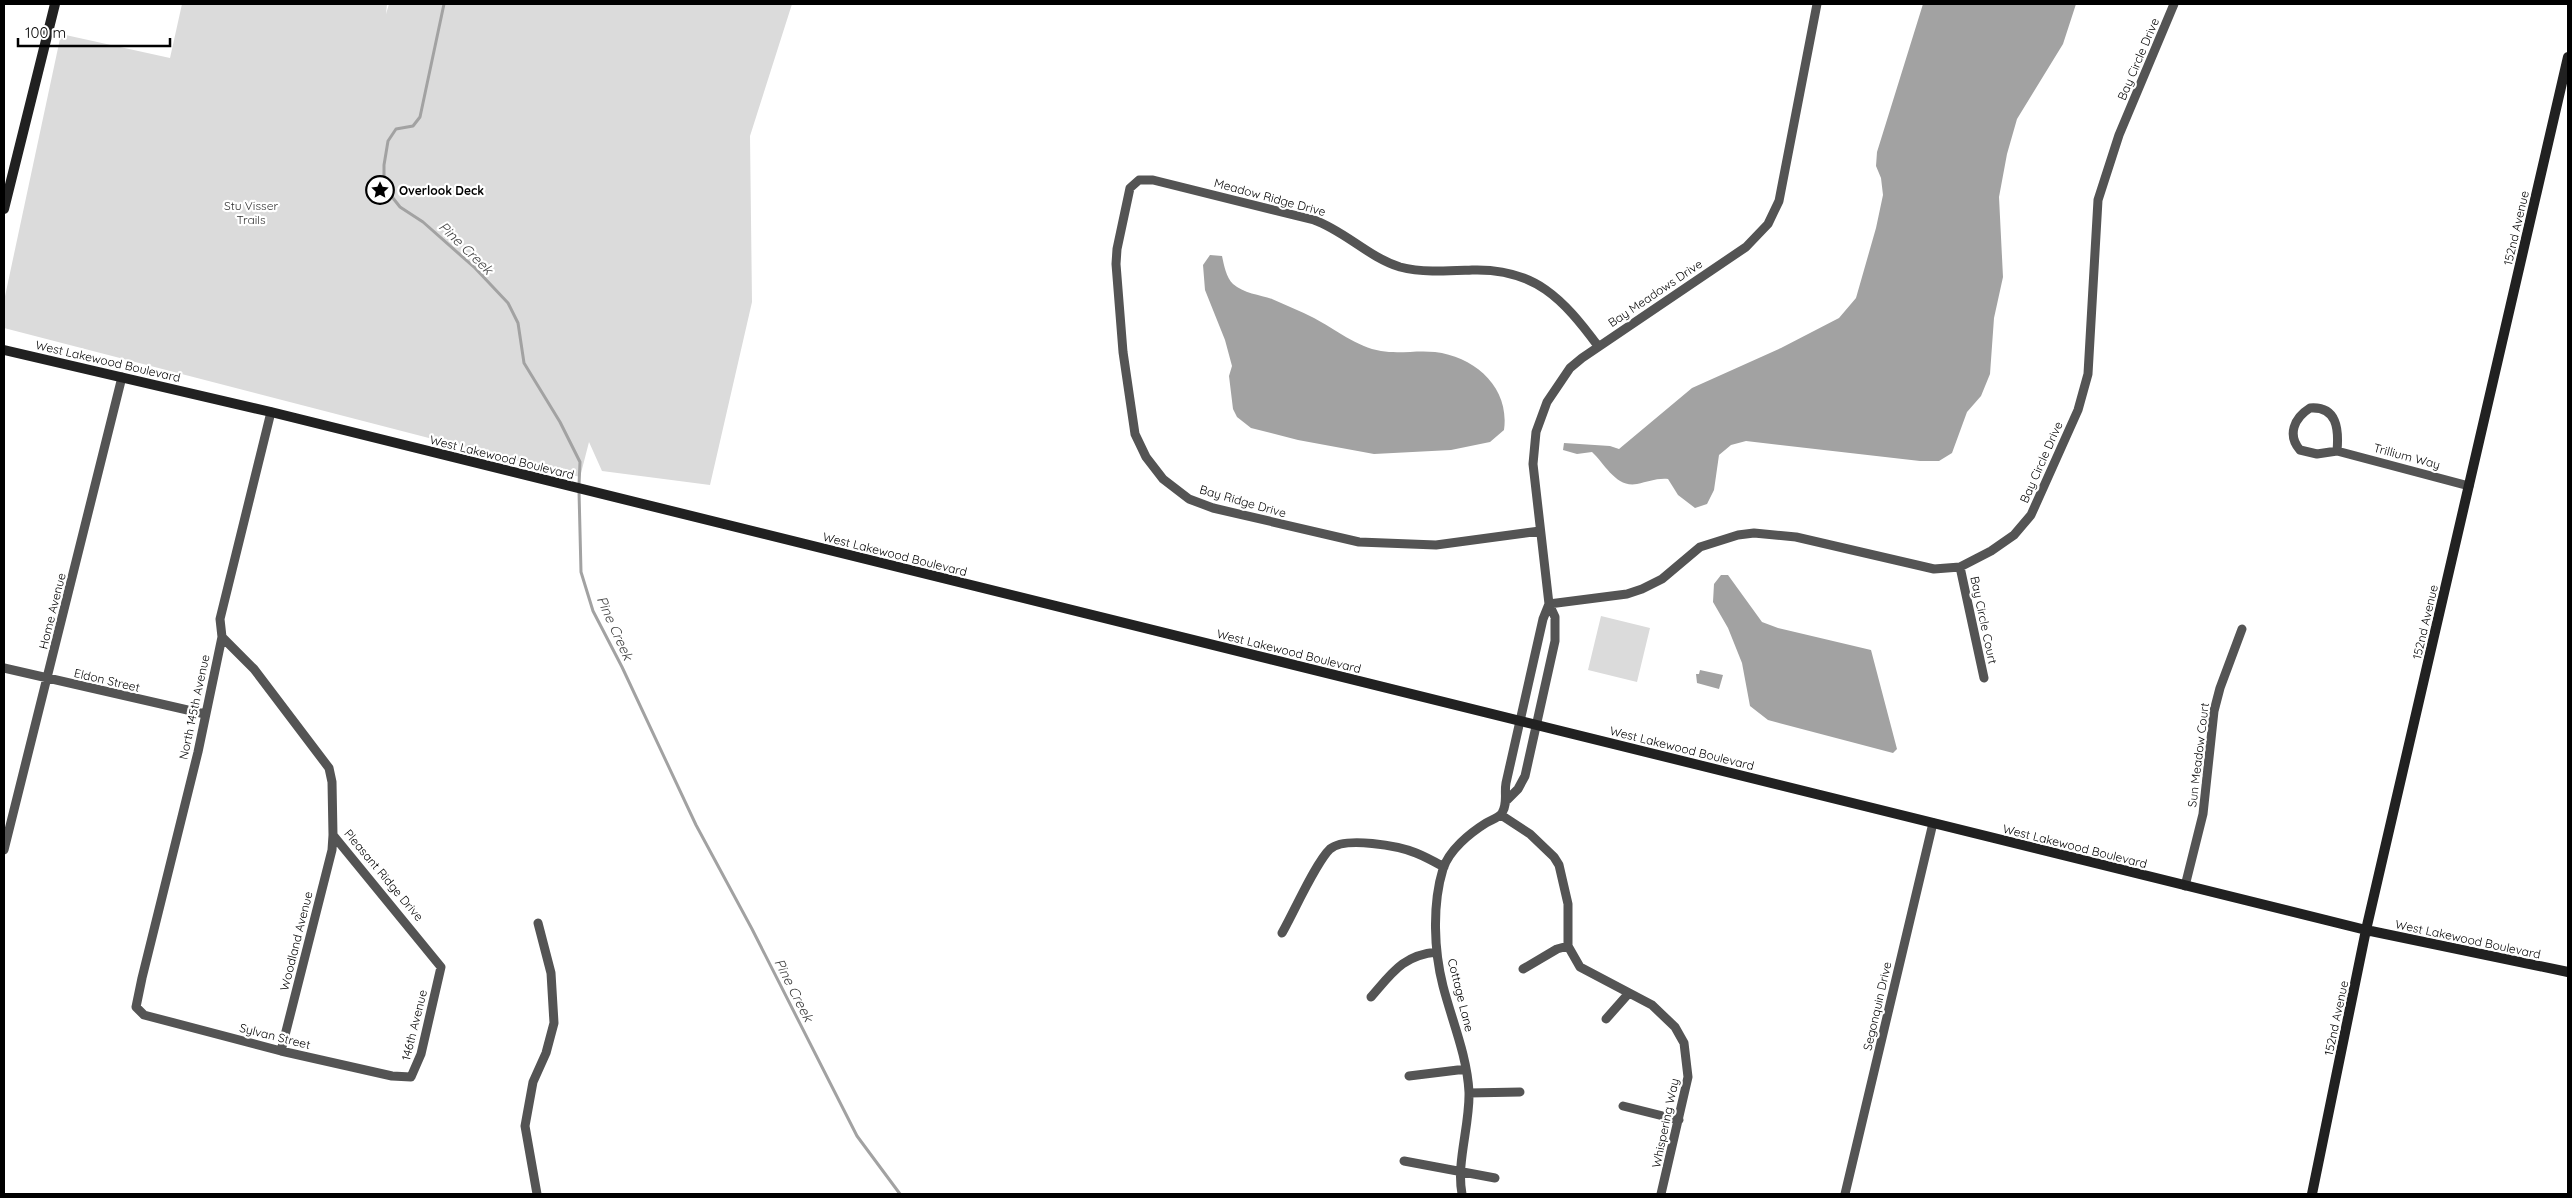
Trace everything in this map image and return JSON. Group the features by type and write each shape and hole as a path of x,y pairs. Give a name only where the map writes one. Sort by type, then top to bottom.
{"street":[{"path":"4,209 55,4"},
{"name":"Bay Meadows Drive","path":"1537,725 1555,641 1555,617 1549,604 1532,464 1536,432 1547,402 1556,386 1570,368 1598,346 1739,252 1768,224 1774,214 1784,182 1817,4"},
{"name":"Bay Circle Drive","path":"1549,604 1627,594 1642,589 1662,578 1700,547 1738,535 1754,533 1796,537 1934,569 1960,567 1991,551 2014,536 2031,515 2078,410 2088,374 2098,200 2120,135 2174,4"},
{"name":"152nd Avenue","path":"2312,1194 2366,930 2568,57"},
{"name":"Meadow Ridge Drive","path":"1136,182 1142,179 1153,180 1314,220 1334,228 1365,251 1402,267 1427,270 1505,272 1520,276 1534,282 1561,300 1598,346"},
{"name":"Bay Ridge Drive","path":"1136,182 1128,194 1117,249 1116,291 1135,434 1146,457 1169,484 1189,498 1213,508 1360,542 1436,545 1540,531"},
{"name":"West Lakewood Boulevard","path":"4,350 271,412 592,493 2366,930 2568,972"},
{"name":"Home Avenue","path":"4,850 122,377"},
{"name":"Trillium Way","path":"2338,451 2338,430 2331,414 2325,409 2310,408 2299,417 2293,428 2293,437 2300,450 2317,454 2338,451 2469,486"},
{"name":"North 145th Avenue","path":"136,1007 198,752 222,637 220,619 271,412"},
{"name":"Bay Circle Court","path":"1960,567 1984,678"},
{"name":"Bay Meadows Drive","path":"1521,721 1543,619 1549,604"},
{"name":"Sun Meadow Court","path":"2186,886 2203,814 2214,711 2220,688 2242,629"},
{"name":"Pleasant Ridge Drive","path":"222,637 254,669 329,768 332,782 333,836 428,948 441,966 438,978"},
{"name":"Eldon Street","path":"4,668 205,714"},
{"path":"1507,800 1506,783 1521,721"},
{"path":"1523,969 1557,949 1568,946 1568,904 1559,865 1554,857 1530,834 1501,815 1507,800 1518,789 1525,776 1537,725"},
{"name":"Cottage Lane","path":"1462,1194 1462,1171 1469,1093 1466,1070 1442,983 1437,952 1438,892 1444,867 1464,840 1501,815"},
{"name":"Segonquin Drive","path":"1845,1194 1933,823"},
{"name":"Woodland Avenue","path":"281,1051 333,836"},
{"path":"1282,933 1326,853 1340,844 1362,844 1403,849 1416,852 1444,867"},
{"path":"534,1193 525,1126 533,1082 546,1053 554,1023 550,973 538,923"},
{"name":"Whispering Way","path":"1568,946 1580,967 1652,1005 1666,1015 1684,1043 1688,1076 1661,1194"},
{"path":"1371,997 1403,962 1418,955 1437,952"},
{"name":"146th Avenue","path":"411,1077 421,1054 438,978"},
{"path":"1606,1019 1629,993"},
{"name":"Sylvan Street","path":"136,1007 144,1015 281,1051 392,1076 411,1077"},
{"path":"1409,1076 1466,1070"},
{"path":"1469,1093 1520,1092"},
{"path":"1623,1106 1679,1120"},
{"path":"1404,1161 1495,1178"}],"green space":[{"name":"Stu Visser Trails","path":"182,4 387,4 386,14 389,4 792,4 750,136 752,302 710,485 602,471 589,442 580,477 4,328 4,301 61,34 170,58"},
{"path":"1601,616 1650,628 1637,682 1588,670"}],"shaded area":[{"path":"1923,4 2076,4 2063,44 2017,119 2007,154 1999,197 2003,277 1994,318 1990,374 1981,396 1967,412 1952,453 1939,461 1920,461 1746,441 1731,445 1719,455 1714,490 1707,504 1695,508 1678,495 1668,479 1630,484 1617,479 1592,452 1577,454 1563,450 1564,443 1610,446 1619,449 1692,388 1781,348 1839,318 1856,298 1876,228 1883,195 1881,178 1876,166 1877,152"},
{"path":"1210,255 1222,256 1229,278 1237,287 1304,313 1363,346 1388,352 1435,352 1464,360 1487,377 1495,388 1501,400 1504,430 1490,442 1451,450 1374,454 1298,440 1251,428 1237,417 1233,409 1229,376 1232,366 1225,340 1205,290 1203,265"},
{"path":"1721,575 1728,575 1762,622 1778,628 1871,650 1897,749 1893,753 1768,720 1750,706 1742,663 1728,628 1713,602 1714,584"},
{"path":"1700,670 1723,675 1719,689 1697,683 1696,674 1699,674"}],"waterway":[{"name":"Pine Creek","path":"444,4 420,117 413,126 396,129 388,141 384,165 384,181 389,193 400,207 423,222 475,268 508,303 518,323 524,363 560,422 580,462 579,485"},
{"name":"Pine Creek","path":"579,491 581,572 593,611 622,667 696,825 752,929 857,1136 900,1194"}],"place":[{"name":"Overlook Deck","path":"380,190"}]}
